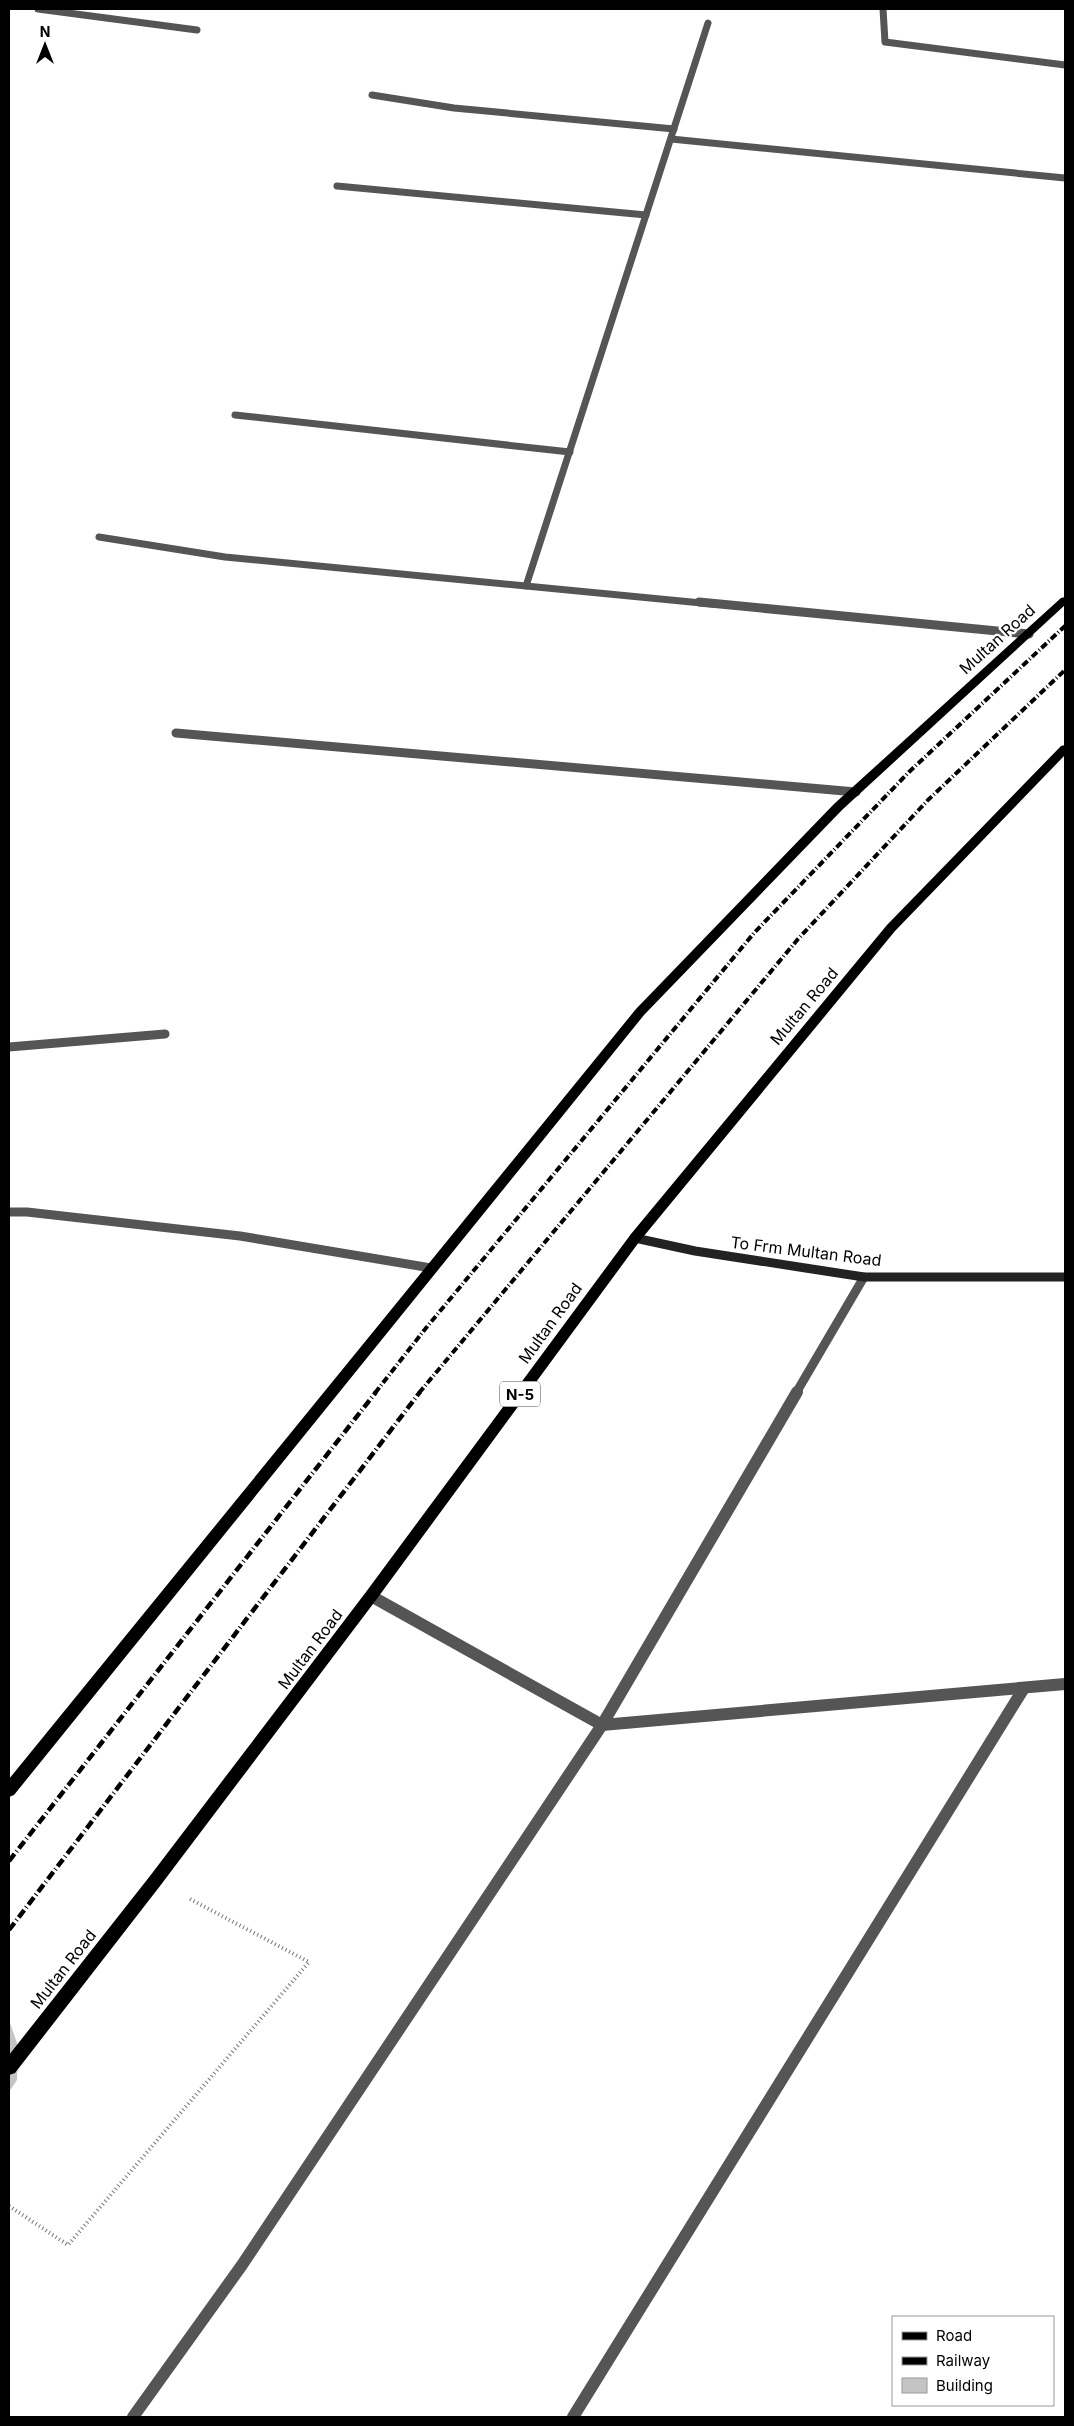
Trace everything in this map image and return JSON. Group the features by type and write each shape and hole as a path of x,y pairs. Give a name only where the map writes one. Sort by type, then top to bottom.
{"main road":[{"name":"Multan Road","path":"9,1790 640,1012 838,807 1065,600"},
{"name":"Multan Road","path":"9,2067 155,1881 372,1596 635,1238 891,928 1065,749"}],"street":[{"path":"38,9 198,30"},
{"path":"883,9 885,42 1065,65"},
{"path":"526,586 708,23"},
{"path":"372,95 454,108 674,129"},
{"path":"671,139 1065,178"},
{"path":"337,186 646,215"},
{"path":"235,415 570,452"},
{"path":"99,536 225,557 1029,634"},
{"path":"176,734 856,792"},
{"path":"9,1047 165,1034"},
{"path":"9,1212 27,1212 240,1236 431,1268"},
{"name":"To Frm Multan Road","path":"635,1238 694,1251 864,1277 1065,1277"},
{"path":"133,2417 242,2265 602,1725 864,1277"},
{"path":"372,1596 602,1725 1065,1684"},
{"path":"573,2417 1024,1688"}],"path":[{"path":"9,2206 68,2245 309,1962 155,1881"}],"building":[{"path":"9,2020 18,2046 17,2080 9,2092"}],"railway":[{"path":"375,1393 426,1328 754,933 909,772 1065,626"},
{"path":"419,1393 798,939 928,800 1065,670"},
{"path":"9,1861 376,1392"},
{"path":"9,1930 420,1392"}]}
